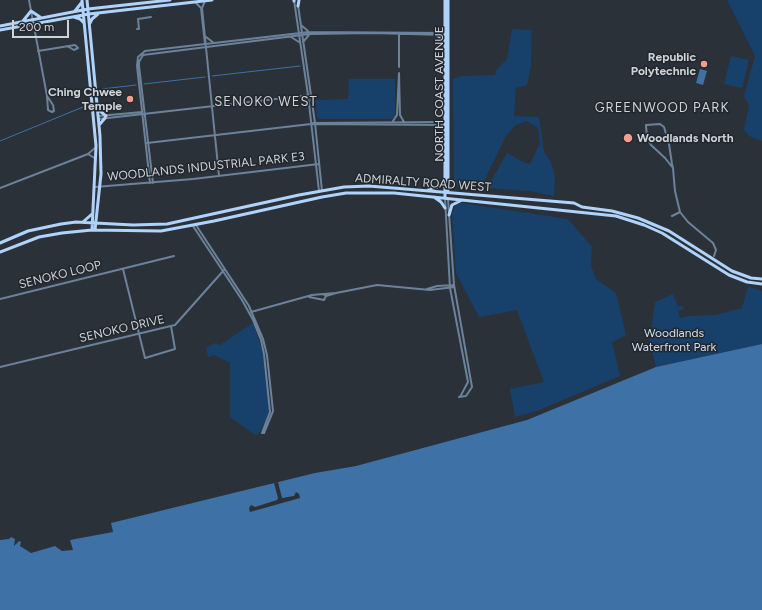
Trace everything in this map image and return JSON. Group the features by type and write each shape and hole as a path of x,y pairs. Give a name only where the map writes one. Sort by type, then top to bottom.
{"main road":[{"path":"87,0 92,6 100,8"},
{"path":"87,0 99,118 100,187 95,213 94,230"},
{"path":"0,26 22,21 33,22 42,18 88,9 170,0"},
{"path":"0,30 33,22 89,14 212,0"},
{"path":"296,0 298,6"},
{"path":"445,2 449,0"},
{"path":"82,1 96,146 95,213 101,220 108,224"},
{"path":"74,12 82,1"},
{"name":"NORTH COAST AVENUE","path":"445,2 444,26 446,34 448,184 446,192"},
{"name":"NORTH COAST AVENUE","path":"445,2 446,123 444,142 444,180 446,197"},
{"path":"22,21 31,11 36,16 42,18"},
{"path":"90,25 92,19 99,13"},
{"path":"71,17 80,19 85,24"},
{"path":"444,26 436,34 442,38 445,43"},
{"path":"98,109 105,117 99,126"},
{"path":"425,190 438,187 444,180"},
{"path":"448,184 451,189 460,193"},
{"name":"ADMIRALTY ROAD WEST","path":"0,243 42,227 81,222 108,224 167,224 228,209 283,199 296,195 369,186 574,203 582,207 612,211 630,216 677,236 713,258"},
{"name":"ADMIRALTY ROAD WEST","path":"0,252 38,237 94,230 160,231 195,225 298,201 346,193 370,192 446,197 601,214 638,223 674,240 708,261 741,275 762,279"},
{"path":"296,195 294,199 298,201"},
{"path":"431,196 441,202 445,208"},
{"path":"283,199 286,201 285,204"},
{"path":"449,214 452,205 463,199"},
{"path":"527,199 532,202 531,206 528,206"},
{"path":"538,200 535,201 535,206 544,208"},
{"path":"81,222 88,219 95,213"},
{"path":"708,261 713,258 715,263"},
{"name":"ADMIRALTY ROAD WEST","path":"715,263 738,279 762,284"}],"street":[{"path":"29,0 47,96 48,110 52,112 54,111 53,106 47,96"},
{"path":"296,0 297,26 303,44 321,191"},
{"path":"205,1 202,8 220,176"},
{"path":"195,2 201,8 206,45"},
{"path":"298,6 300,42 310,95"},
{"path":"137,29 139,29 138,18 151,17"},
{"path":"300,24 304,30 310,33"},
{"path":"288,34 294,32 297,26"},
{"path":"206,45 288,34 331,32 436,34"},
{"path":"331,32 446,34"},
{"path":"303,44 305,38 310,33"},
{"path":"399,33 399,67"},
{"path":"151,183 137,66 138,57 145,51 290,37 300,34"},
{"path":"206,36 214,43"},
{"path":"290,37 300,42"},
{"path":"38,51 67,46 75,45 78,47 76,50 67,46"},
{"path":"392,122 397,115 399,73 400,115 404,122"},
{"path":"99,118 310,95"},
{"path":"147,143 313,124 392,122 446,123"},
{"path":"313,124 446,123"},
{"path":"673,168 666,158 651,145 647,138 646,125 660,124 664,127 673,168 680,212 688,222 713,243 716,250 713,258"},
{"path":"0,188 88,154 96,146"},
{"path":"88,154 96,160"},
{"name":"WOODLANDS INDUSTRIAL PARK E3","path":"95,187 220,176 318,164"},
{"name":"NORTH COAST AVENUE","path":"446,197 449,214 454,286 472,386 469,394 459,398 468,382 450,286 445,208 446,197"},
{"path":"672,216 680,212"},
{"path":"195,225 251,312"},
{"name":"SENOKO LOOP","path":"0,299 174,256"},
{"path":"124,269 145,358 175,349 171,326"},
{"path":"224,270 249,306 267,355 273,411 263,433"},
{"name":"SENOKO DRIVE","path":"0,368 171,326 180,321 224,270"},
{"path":"251,312 312,295 325,295 378,285 426,290 450,286"},
{"path":"426,290 437,286 454,286"},
{"path":"309,297 325,300 325,295"},
{"path":"249,306 259,309"}],"green space":[{"path":"727,0 762,0 762,141 749,136 744,130 749,106 744,96 755,56"},
{"path":"512,29 532,30 531,66 527,85 516,88 514,116 539,117 544,152 550,160 555,176 554,196 530,191 487,188 507,153 523,162 530,164 540,143 538,128 526,121 514,126 506,136 484,181 461,188 458,187 454,180 453,79 461,76 495,75 497,69 507,59"},
{"path":"731,56 749,60 742,88 724,84"},
{"path":"349,79 395,79 395,116 392,119 320,119 317,117 315,100 348,99"},
{"path":"461,203 568,219 592,247 591,265 596,279 616,293 626,335 612,342 620,376 537,411 515,417 510,389 544,382 517,310 479,317 456,273 452,213 456,205"},
{"name":"Woodlands Waterfront Park","path":"748,286 762,291 762,344 656,367 650,342 655,302 673,294 678,307 683,306 684,309 678,311 680,318 688,316 716,315 742,308"},
{"path":"253,323 264,356 270,414 260,432 255,435 230,417 230,363 214,355 208,357 206,348 215,343 220,345"}],"shaded area":[{"path":"700,69 707,71 703,85 696,83"},
{"path":"762,344 762,610 0,610 0,540 9,539 11,537 15,539 14,546 19,541 21,542 20,546 31,553 55,546 62,551 73,550 70,540 113,532 111,523 315,473 356,466 527,420 656,367"}],"pier":[{"path":"278,482 282,498 294,496 296,492 299,494 300,498 250,512 249,508 251,505 255,507 277,500 278,498 274,483"}],"waterway":[{"path":"212,76 300,66"},
{"path":"144,84 205,77"},
{"path":"102,89 136,85"},
{"path":"0,141 83,107 89,101"}],"place":[{"name":"Republic Polytechnic","path":"704,64"},
{"name":"Ching Chwee Temple","path":"130,99"},
{"name":"Woodlands North","path":"628,138"}],"district":[{"name":"SENOKO WEST","path":"266,102"},
{"name":"GREENWOOD PARK","path":"662,108"}]}
